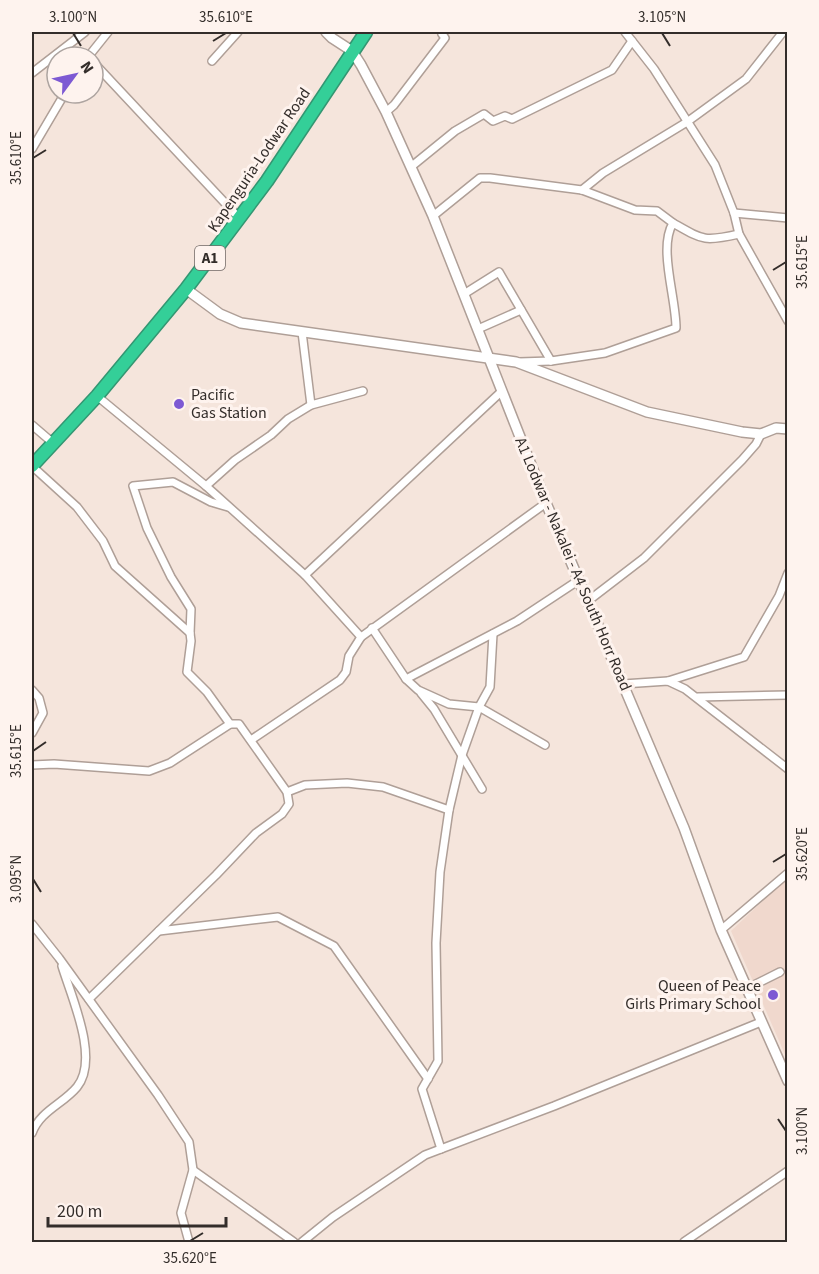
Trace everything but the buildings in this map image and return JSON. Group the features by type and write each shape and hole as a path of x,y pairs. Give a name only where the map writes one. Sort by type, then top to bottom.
{"highway":[{"name":"Kapenguria-Lodwar Road","path":"32,466 97,396 186,289 240,219 366,32"}],"main road":[{"path":"326,32 352,51"},
{"name":"A1 Lodwar - Nakalei - A4 South Horr Road","path":"352,51 386,112 434,216 546,503 684,828 721,930 788,1081"},
{"path":"186,289 220,314 241,323 516,362 647,412 742,432 761,434 776,428 788,429"}],"street":[{"path":"32,70 85,32"},
{"path":"212,61 238,32"},
{"path":"386,112 394,105 446,38 442,34 444,32"},
{"path":"625,32 654,69 715,165 734,213 739,234 788,321"},
{"path":"582,190 603,174 687,122 746,79 783,32"},
{"path":"412,166 455,131 484,114 493,122 505,116 512,119 612,70 632,41"},
{"path":"105,75 240,219"},
{"path":"32,148 58,105"},
{"path":"434,216 480,178 490,178 582,190 635,210 657,212 700,238 710,239 739,234"},
{"path":"734,213 788,218"},
{"path":"516,362 551,361 605,353 676,328 672,285 668,269 668,231 673,223"},
{"path":"464,294 499,272 551,361"},
{"path":"478,329 521,310"},
{"path":"302,332 311,405"},
{"path":"206,486 288,419 311,405 363,391"},
{"path":"305,575 502,391"},
{"path":"97,396 232,508 305,575 361,637"},
{"path":"32,425 53,443"},
{"path":"588,601 644,558 742,460 756,444 761,434"},
{"path":"32,466 77,507 103,541 115,566 190,633"},
{"path":"230,724 207,692 187,672 192,641 191,609 171,577 147,528 133,486 173,482 212,502 232,508"},
{"path":"251,740 340,680 346,672 349,656 361,637 372,628 546,503"},
{"path":"623,684 668,681 744,657 779,596 788,573"},
{"path":"406,679 518,621 579,580"},
{"path":"372,628 406,679 434,709 482,789"},
{"path":"441,1149 422,1089 438,1062 436,943 440,872 449,810 462,755 479,707 490,687 493,634"},
{"path":"668,681 698,697 788,769"},
{"path":"32,690 39,698 44,713 32,733"},
{"path":"418,690 449,704 479,707 545,745"},
{"path":"698,697 788,695"},
{"path":"32,765 54,764 149,771 170,763 230,724 239,724 287,792 289,804 282,814 256,833 159,932 89,999"},
{"path":"287,792 305,785 347,783 383,787 449,810"},
{"path":"721,930 788,873"},
{"path":"159,932 278,917 334,946 428,1079"},
{"path":"32,924 89,999 189,1142 193,1170 181,1213 189,1242"},
{"path":"32,1133 45,1114 78,1086 87,1060 83,1034 59,958"},
{"path":"746,989 780,972"},
{"path":"302,1242 333,1216 425,1155 554,1106 761,1022"},
{"path":"193,1170 294,1242"},
{"path":"684,1242 788,1171"}],"shaded area":[{"name":"Queen of Peace Girls Primary School","path":"787,878 787,1059 731,931"}],"place":[{"name":"Pacific Gas Station","path":"179,404"},
{"name":"Queen of Peace Girls Primary School","path":"773,995"}]}
